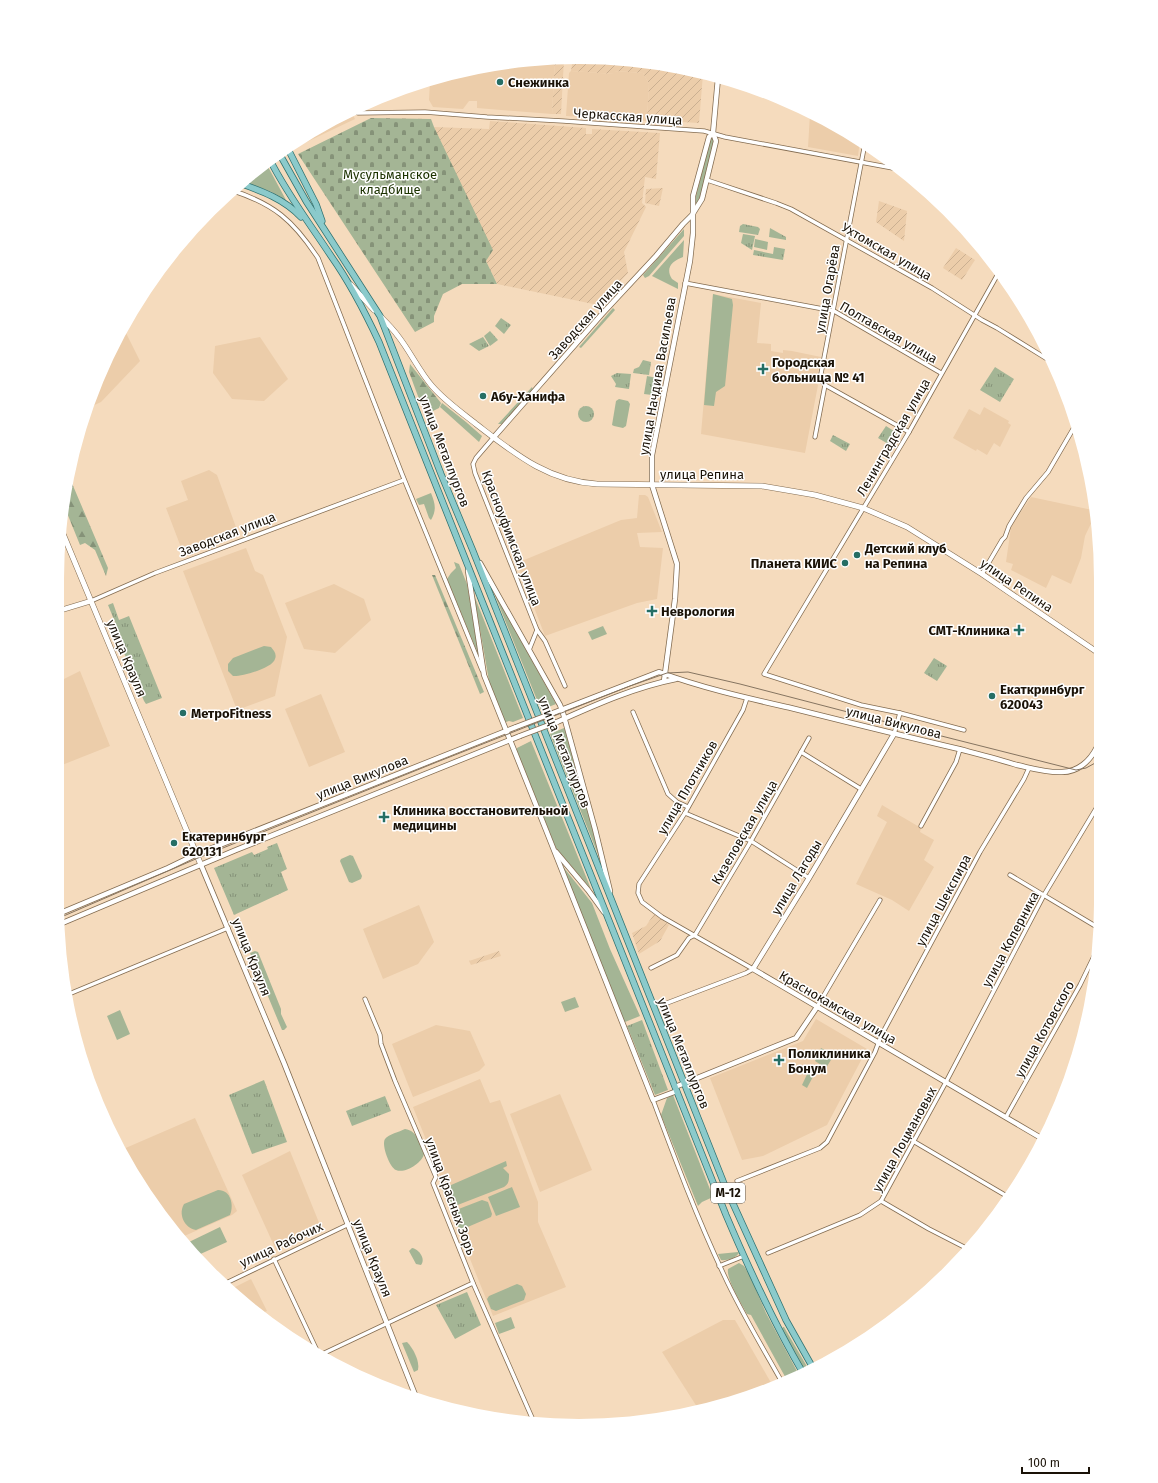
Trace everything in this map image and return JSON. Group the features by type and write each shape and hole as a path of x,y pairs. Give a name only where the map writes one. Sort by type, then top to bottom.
{"main road":[{"path":"290,153 318,209 324,228"},
{"name":"улица Металлургов","path":"282,158 295,182 380,316 441,474 725,1186 786,1320 811,1364"},
{"name":"улица Металлургов","path":"273,165 360,303 379,342 726,1215 776,1324 801,1369"},
{"path":"246,186 284,201 314,232"},
{"name":"улица Репина","path":"345,279 398,336 421,373 441,396 526,461 550,473 587,483 762,486 815,494 863,508 907,527 982,574 1094,651"},
{"name":"улица Крауля","path":"65,540 201,865"},
{"path":"776,1324 781,1319 786,1320"}],"street":[{"name":"улица Начдива Васильева","path":"692,215 702,199 716,141 713,133 718,84"},
{"name":"Черкасская улица","path":"360,113 425,112 677,129 713,133 725,137 889,168"},
{"name":"улица Начдива Васильева","path":"664,681 675,599 677,564 652,485 652,455 691,254 693,233 693,196 709,137 713,133"},
{"name":"улица Огарёва","path":"815,437 826,385 820,379 864,150"},
{"name":"Ухтомская улица","path":"707,180 791,209 932,288 974,316 1043,356"},
{"path":"238,193 271,207 298,230 318,258 404,480 554,849 705,1233 744,1316 780,1378"},
{"name":"Заводская улица","path":"494,437 602,314 692,215"},
{"name":"Ленинградская улица","path":"900,713 835,698 764,674 909,432 996,277"},
{"name":"Полтавская улица","path":"686,283 834,311 941,373"},
{"path":"826,385 909,432"},
{"path":"982,574 1002,540 1005,538 1009,526 1022,505 1048,472 1072,431"},
{"name":"Красноуфимская улица","path":"494,437 476,458 474,464 475,473 536,630 545,641 565,686"},
{"name":"Заводская улица","path":"64,609 91,601 155,573 404,480"},
{"path":"473,551 566,718 613,903"},
{"path":"467,563 484,675"},
{"path":"529,650 536,630"},
{"name":"улица Викулова","path":"64,911 168,868 196,854 659,672 676,679 747,698 960,749 1028,768 1053,772 1067,772 1076,770 1090,757 1094,750"},
{"name":"улица Викулова","path":"65,922 236,850 632,691 664,681 676,679"},
{"name":"улица Плотников","path":"639,884 685,813 742,710 747,698"},
{"path":"633,712 668,794 678,802 688,807"},
{"path":"900,713 964,730"},
{"name":"улица Лагоды","path":"753,969 809,878 894,734 900,713"},
{"name":"Кизеловская улица","path":"651,968 677,955 689,938 695,935 751,841 809,738"},
{"path":"921,826 957,761 960,749"},
{"path":"801,752 861,789"},
{"name":"улица Шекспира","path":"737,1181 824,1146 875,1052 881,1036 980,852 1024,779 1028,768"},
{"name":"улица Коперника","path":"946,1082 1044,895 1094,810"},
{"path":"685,813 751,841 809,878"},
{"path":"554,849 606,914"},
{"name":"улица Крауля","path":"201,865 284,1063 414,1392"},
{"path":"1010,875 1093,925"},
{"name":"Краснокамская улица","path":"639,884 638,893 642,902 662,917 1039,1137"},
{"path":"653,1100 676,1089 684,1083 698,1079 796,1038 817,1007 880,900"},
{"path":"72,993 228,928"},
{"name":"улица Котовского","path":"1006,1117 1080,985 1091,961"},
{"path":"666,1003 753,969"},
{"name":"улица Красных Зорь","path":"365,999 380,1035 381,1044 436,1177 433,1184 473,1283 532,1417"},
{"name":"улица Лоцмановых","path":"768,1253 860,1215 881,1201 946,1082"},
{"path":"913,1141 1004,1194"},
{"path":"881,1201 929,1229 963,1247"},
{"name":"улица Рабочих","path":"229,1281 347,1225"},
{"path":"720,1266 744,1256"},
{"path":"274,1259 314,1346"},
{"path":"326,1353 473,1283"}],"shaded area":[{"path":"564,64 561,114 552,114 555,65"},
{"path":"572,64 613,65 646,68 703,80 699,123 647,120 649,84 643,73 615,71 614,74 571,71"},
{"path":"555,65 552,114 477,108 477,101 469,101 463,109 433,107 429,100 430,86 479,74 512,68"},
{"path":"571,71 614,74 614,71 643,73 649,84 647,120 566,116 569,73"},
{"path":"353,116 355,119 310,140 351,117"},
{"path":"810,119 859,147 858,156 808,147"},
{"path":"490,121 586,128 586,134 592,134 592,129 660,133 656,179 645,177 642,203 646,207 624,252 628,273 598,305 497,284 486,261 434,127 489,129"},
{"path":"663,188 659,206 645,203 646,189"},
{"path":"879,201 907,211 904,241 876,222"},
{"path":"956,248 975,260 962,280 943,268"},
{"name":"Городская больница № 41","path":"713,294 761,303 757,343 771,344 771,351 783,353 783,350 792,351 821,357 816,383 818,385 805,453 701,434"},
{"path":"126,334 140,361 101,402 94,405 103,382"},
{"path":"260,337 288,379 264,401 232,399 213,373 215,346"},
{"path":"984,407 1009,421 1008,423 1011,425 1000,447 994,443 987,455 977,449 976,451 953,438 969,409 980,415"},
{"path":"209,470 217,475 237,530 182,550 166,508 188,500 181,481"},
{"path":"639,495 645,495 648,497 662,532 637,533 640,547 663,548 657,599 637,603 545,636 517,563 621,520 637,518"},
{"path":"1031,497 1090,509 1091,523 1085,536 1081,558 1071,584 1052,575 1046,588 1011,570 1013,564 1006,562 1011,527"},
{"path":"246,548 255,571 263,575 287,637 275,696 237,710 183,571"},
{"path":"334,584 364,599 371,620 335,653 304,649 285,603"},
{"path":"80,671 110,746 64,764 64,679"},
{"path":"321,694 345,752 309,767 285,709"},
{"path":"882,805 921,828 920,832 934,840 924,860 934,867 909,911 892,900 856,884 887,822 877,816"},
{"path":"419,905 434,942 418,964 383,979 363,929"},
{"path":"654,914 669,925 660,941 639,954 632,933 646,926"},
{"path":"499,951 501,956 471,965 469,961"},
{"path":"816,1019 867,1049 827,1125 763,1156 742,1160 710,1078 803,1041"},
{"path":"436,1025 470,1031 485,1065 479,1071 413,1097 392,1044"},
{"path":"480,1079 490,1103 500,1100 538,1202 538,1222 566,1287 493,1316 439,1182 440,1175 413,1107"},
{"path":"560,1094 592,1170 540,1192 510,1114"},
{"path":"195,1118 237,1211 232,1215 185,1236 170,1218 151,1190 126,1148"},
{"path":"290,1151 322,1230 276,1250 242,1175"},
{"path":"251,1279 267,1311 264,1312 235,1287"},
{"path":"723,1320 735,1320 771,1382 745,1392 696,1405 662,1352"}],"green space":[{"name":"Мусульманское кладбище","path":"371,118 431,119 493,250 486,261 497,284 462,284 443,294 434,316 434,322 415,332 298,154"},
{"path":"711,137 714,139 705,184 698,201 693,208"},
{"path":"268,168 286,200 272,192 249,184"},
{"path":"743,224 758,227 760,229 758,235 739,232 740,226"},
{"path":"770,228 786,237 786,240 769,237"},
{"path":"684,229 684,236 649,276 645,278 643,275"},
{"path":"743,234 755,236 752,250 741,243"},
{"path":"755,239 768,242 767,250 754,247"},
{"path":"684,240 683,257 671,265 669,271 672,279 678,283 678,289 652,276"},
{"path":"774,247 785,249 783,260 753,255 754,250 773,254"},
{"path":"713,294 732,299 733,305 725,386 716,392 714,406 704,405"},
{"path":"613,308 615,310 581,348 579,347"},
{"path":"501,318 511,325 504,334 495,326"},
{"path":"490,331 498,340 490,346 484,336"},
{"path":"483,337 489,346 479,351 469,344"},
{"path":"643,360 651,362 649,375 633,373 634,369 639,367"},
{"path":"410,364 441,403 439,408 425,415 409,372"},
{"path":"995,367 1014,379 1000,402 980,390"},
{"path":"617,373 631,374 629,389 615,387 616,384 611,376"},
{"path":"647,376 657,378 654,394 652,395 644,394"},
{"path":"532,387 533,390 502,424 498,424"},
{"path":"619,399 628,401 630,404 626,426 623,428 612,425 616,401"},
{"path":"442,403 482,436 479,442 440,407"},
{"path":"586,406 593,411 594,414 589,421 586,422 579,417 578,414 583,407"},
{"path":"886,426 897,433 890,445 878,438"},
{"path":"833,435 850,444 846,451 830,441"},
{"path":"73,485 108,568 106,576 95,550 85,543 80,545 68,515"},
{"path":"431,493 435,506 431,520 424,504 419,505 416,499"},
{"path":"454,562 459,564 467,584 479,656 447,579 456,568"},
{"path":"432,575 435,575 484,692 480,694"},
{"path":"492,588 556,704 541,710"},
{"path":"474,595 523,718 513,722 506,722 504,720 489,681"},
{"path":"113,603 119,620 129,616 162,698 146,704 144,701 122,648 122,639 108,605"},
{"path":"603,626 607,634 592,640 588,632"},
{"path":"264,646 271,647 276,657 269,666 237,676 233,676 228,671 228,664 233,658"},
{"path":"934,658 947,666 937,681 924,673"},
{"path":"564,728 565,730 603,867 550,734"},
{"path":"531,741 591,889 556,848 517,751 517,748"},
{"path":"277,843 287,869 281,872 288,890 234,915 214,868 252,852 254,855"},
{"path":"350,855 353,856 362,876 361,879 352,883 349,882 340,861 341,859"},
{"path":"561,864 592,903 610,949 640,1016 625,1022"},
{"path":"255,951 258,952 281,1009 281,1014 287,1027 284,1030 282,1030 250,953"},
{"path":"575,997 579,1007 565,1012 561,1002"},
{"path":"120,1010 130,1034 117,1040 107,1016"},
{"path":"642,1020 668,1090 655,1095 627,1026"},
{"path":"821,1048 834,1055 826,1068 815,1061"},
{"path":"810,1068 816,1071 807,1088 802,1085"},
{"path":"264,1080 287,1142 252,1154 229,1095"},
{"path":"673,1095 713,1197 702,1202 698,1206 661,1115 667,1098"},
{"path":"385,1096 391,1111 352,1126 346,1111"},
{"path":"405,1129 413,1132 424,1154 420,1161 413,1167 400,1171 396,1170 391,1165 385,1151 384,1142 389,1136"},
{"path":"506,1161 507,1166 503,1168 509,1174 509,1178 506,1186 455,1206 448,1200 447,1192 444,1193 442,1189"},
{"path":"512,1187 520,1207 496,1216 488,1197"},
{"path":"218,1190 226,1192 229,1195 232,1207 230,1215 196,1230 185,1224 182,1216 182,1208 184,1204"},
{"path":"482,1200 488,1202 492,1214 491,1217 463,1229 458,1227 454,1220 453,1212"},
{"path":"220,1227 227,1242 201,1254 190,1242"},
{"path":"412,1248 417,1250 421,1255 423,1260 421,1265 416,1264 409,1251"},
{"path":"739,1253 736,1256 726,1260 721,1260 718,1254"},
{"path":"739,1263 744,1266 766,1313 797,1371 785,1376 751,1315 747,1314 738,1298 729,1279 728,1269"},
{"path":"517,1284 522,1286 526,1294 524,1300 496,1311 491,1309 487,1299 489,1296"},
{"path":"467,1292 481,1325 455,1339 436,1305"},
{"path":"511,1317 515,1328 499,1334 495,1323"},
{"path":"784,1327 807,1366 803,1368 782,1329"},
{"path":"407,1342 414,1351 418,1363 418,1370 414,1372 402,1343"}],"tram line":[{"path":"64,916 198,858 437,762 630,686 667,673 688,672 740,684 1076,770 1086,768 1094,764"}],"place":[{"name":"Снежинка","path":"500,82"},
{"name":"Городская больница № 41","path":"763,369"},
{"name":"Абу-Ханифа","path":"483,396"},
{"name":"Детский клуб на Репина","path":"857,555"},
{"name":"Планета КИИС","path":"845,563"},
{"name":"Неврология","path":"652,611"},
{"name":"СМТ-Клиника","path":"1019,630"},
{"name":"Екаткринбург 620043","path":"992,696"},
{"name":"МетроFitness","path":"183,713"},
{"name":"Клиника восстановительной медицины","path":"384,817"},
{"name":"Екатеринбург 620131","path":"174,843"},
{"name":"Поликлиника Бонум","path":"779,1060"}]}
